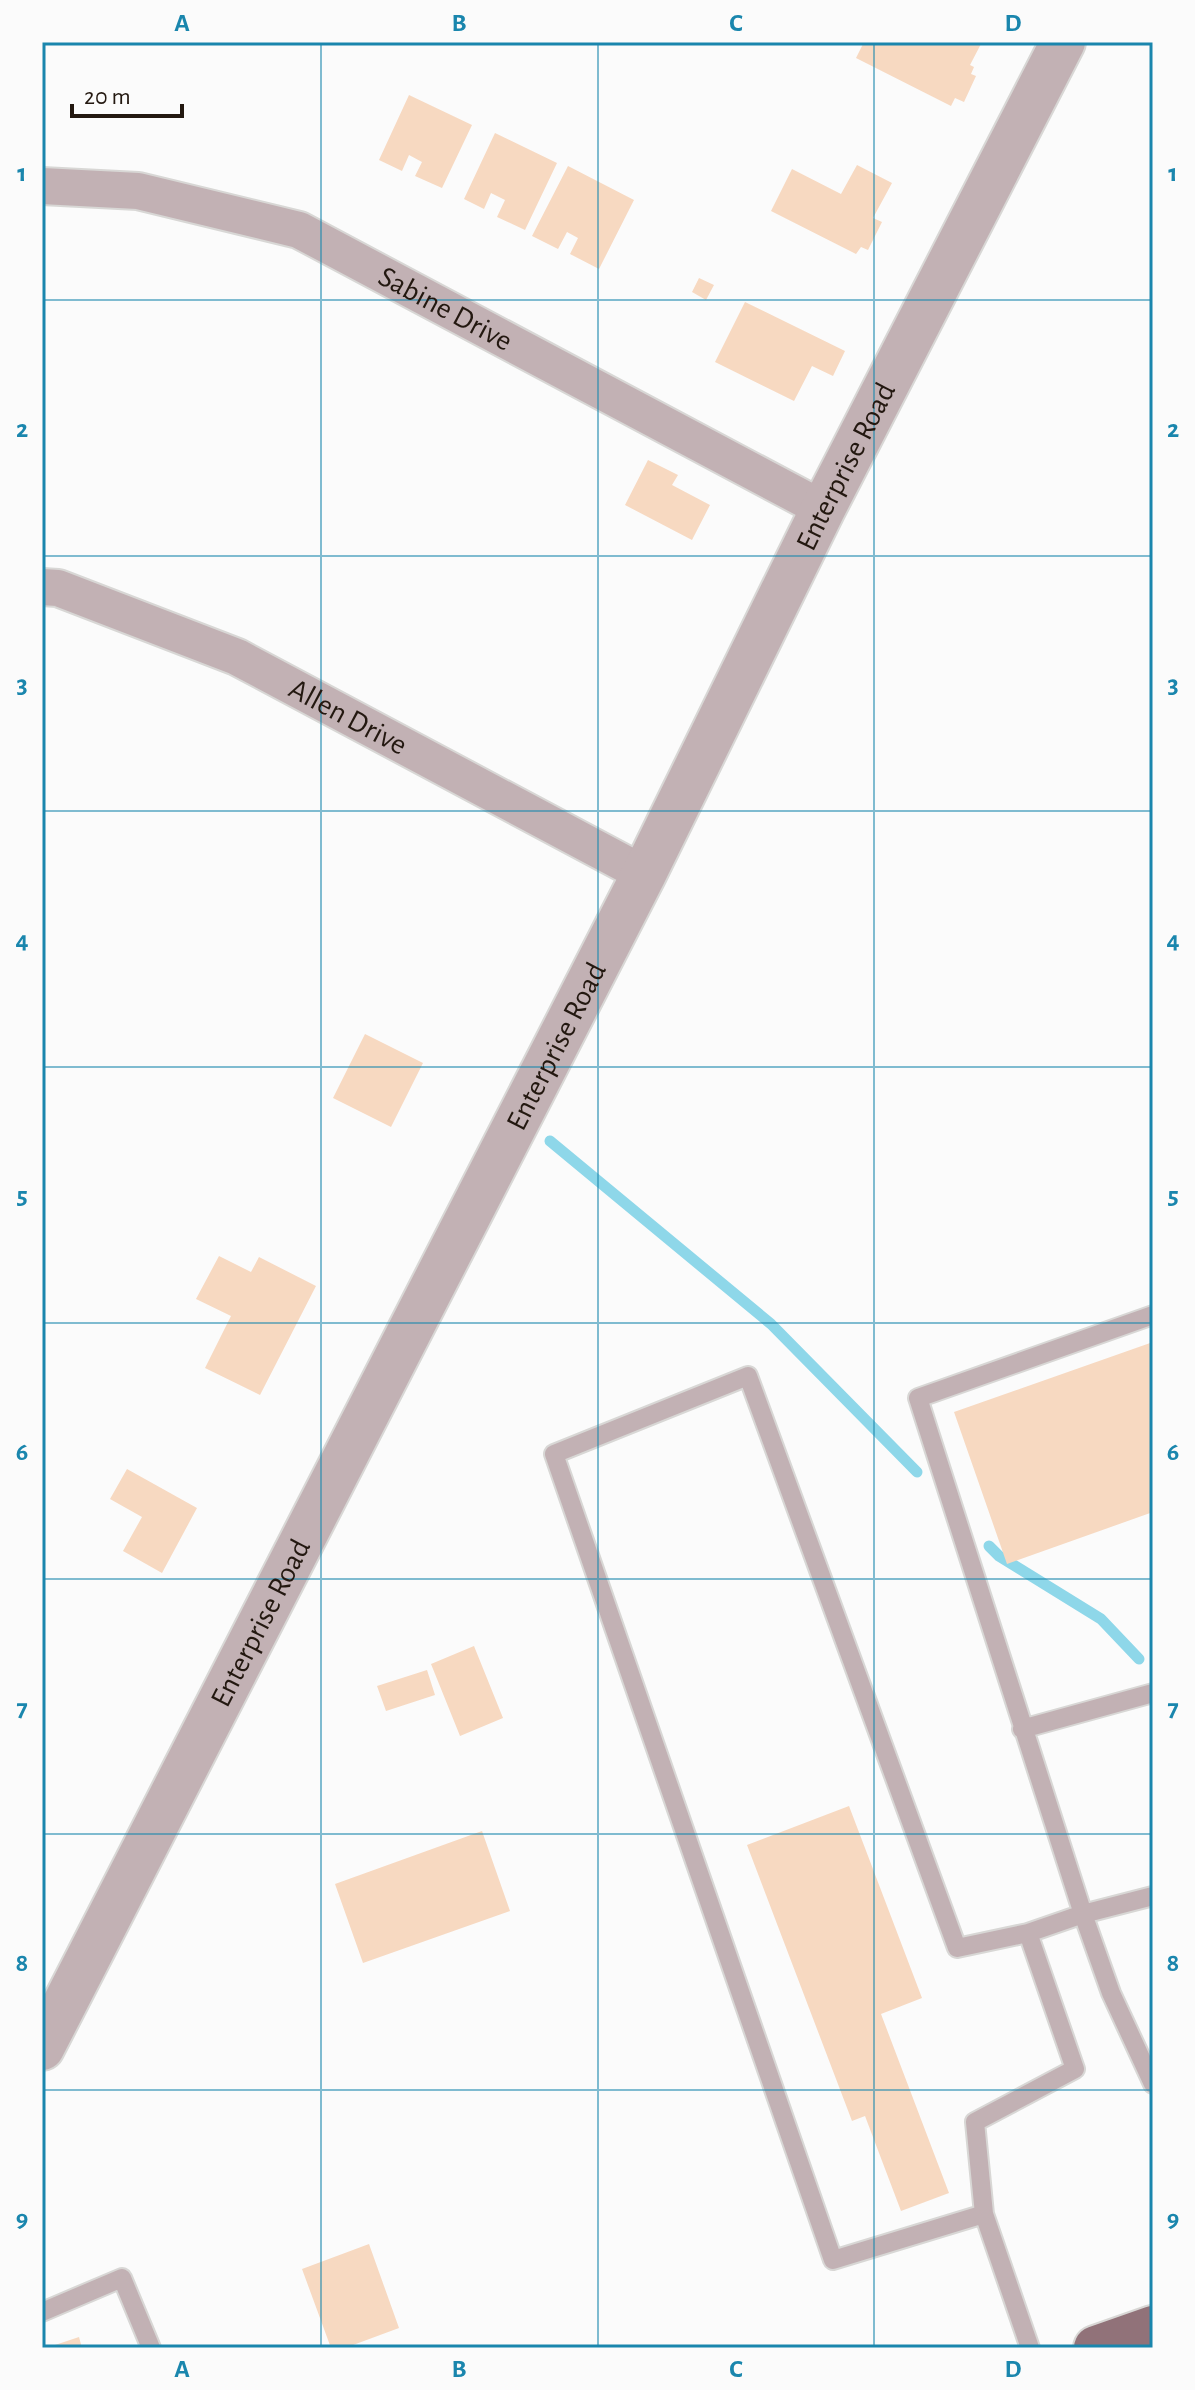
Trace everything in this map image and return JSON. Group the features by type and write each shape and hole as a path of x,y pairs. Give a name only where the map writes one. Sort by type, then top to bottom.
{"main road":[{"path":"1096,2348 1153,2328"}],"street":[{"name":"Enterprise Road","path":"42,2048 644,874 823,509 1063,42"},
{"name":"Sabine Drive","path":"42,186 138,191 299,230 823,509"},
{"name":"Allen Drive","path":"42,587 58,588 237,657 644,874"}],"lane":[{"path":"1153,1315 918,1398 1083,1914 1111,1993 1153,2084"},
{"path":"984,2214 833,2260 554,1454 748,1376 957,1948 1028,1933 1083,1914 1153,1896"},
{"path":"1022,1729 1153,1693"},
{"path":"1028,1933 1075,2069 975,2122 984,2214 1030,2348"},
{"path":"42,2312 122,2278 151,2348"}],"building":[{"path":"864,42 982,42 970,65 974,67 971,74 976,76 964,102 955,98 951,106 856,58"},
{"path":"409,95 472,125 442,188 415,176 422,162 409,155 402,171 379,160"},
{"path":"495,133 557,163 525,230 497,217 505,200 491,193 484,209 464,199"},
{"path":"857,165 892,183 873,218 882,222 868,250 861,247 856,254 771,211 792,169 841,194"},
{"path":"568,166 634,200 599,269 570,254 578,238 567,232 558,249 532,236"},
{"path":"699,278 714,285 706,300 692,292"},
{"path":"745,302 845,351 833,376 812,366 794,401 715,362"},
{"path":"648,460 678,475 672,485 710,505 692,540 625,505"},
{"path":"365,1034 423,1063 391,1127 333,1098"},
{"path":"219,1256 251,1272 259,1257 316,1286 260,1395 205,1368 231,1316 196,1299"},
{"path":"1153,1342 1153,1512 1007,1564 954,1412"},
{"path":"127,1469 197,1508 162,1573 123,1551 142,1517 110,1499"},
{"path":"474,1646 503,1718 460,1736 431,1664"},
{"path":"427,1670 435,1695 386,1711 377,1686"},
{"path":"849,1806 922,1998 881,2014 949,2193 901,2211 865,2116 852,2121 747,1845"},
{"path":"482,1831 510,1911 363,1963 335,1884"},
{"path":"369,2244 399,2328 345,2348 331,2348 302,2269"},
{"path":"79,2337 82,2348 49,2348 49,2347"}],"waterway":[{"path":"550,1141 771,1324 917,1472"},
{"path":"989,1546 999,1556 1101,1619 1139,1659"}]}
